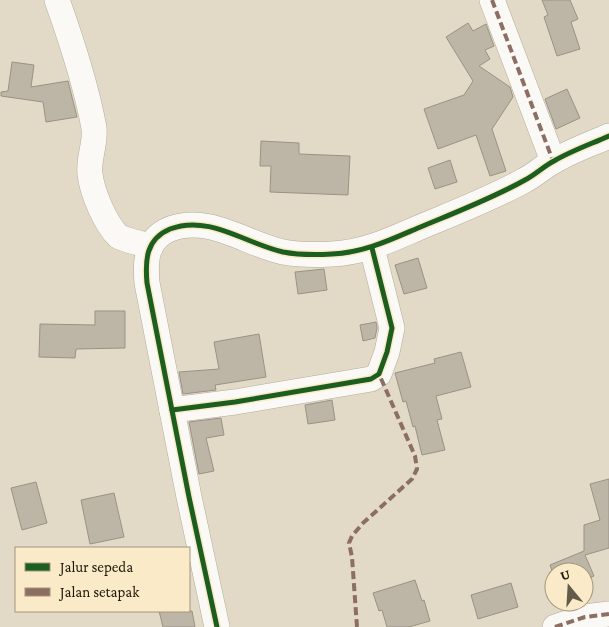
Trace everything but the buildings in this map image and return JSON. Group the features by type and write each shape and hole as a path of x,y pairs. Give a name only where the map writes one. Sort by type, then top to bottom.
{"street":[{"path":"57,0 86,91 94,131 90,173 97,201 108,222 119,237 151,246"},
{"path":"492,0 553,161"},
{"path":"217,627 147,283 145,262 151,246 160,234 177,227 194,224 216,228 282,252 337,254 372,248 519,183 553,161 609,136"},
{"path":"172,410 332,386 371,379 380,374 392,328 372,248"},
{"path":"554,627 585,617 609,614"}],"marked path":[{"path":"492,0 553,161"},
{"path":"357,627 352,557 349,543 352,536 363,523 412,479 417,469 415,456 379,374"},
{"path":"555,627 585,617 609,614"}],"cycle path":[{"path":"217,627 189,497 147,283 147,258 156,238 170,229 185,225 199,225 227,232 283,252 319,255 355,251 387,241 486,200 529,178 561,157 609,136"},
{"path":"172,410 235,402 371,379 379,374 387,352 392,328 372,248"}]}
